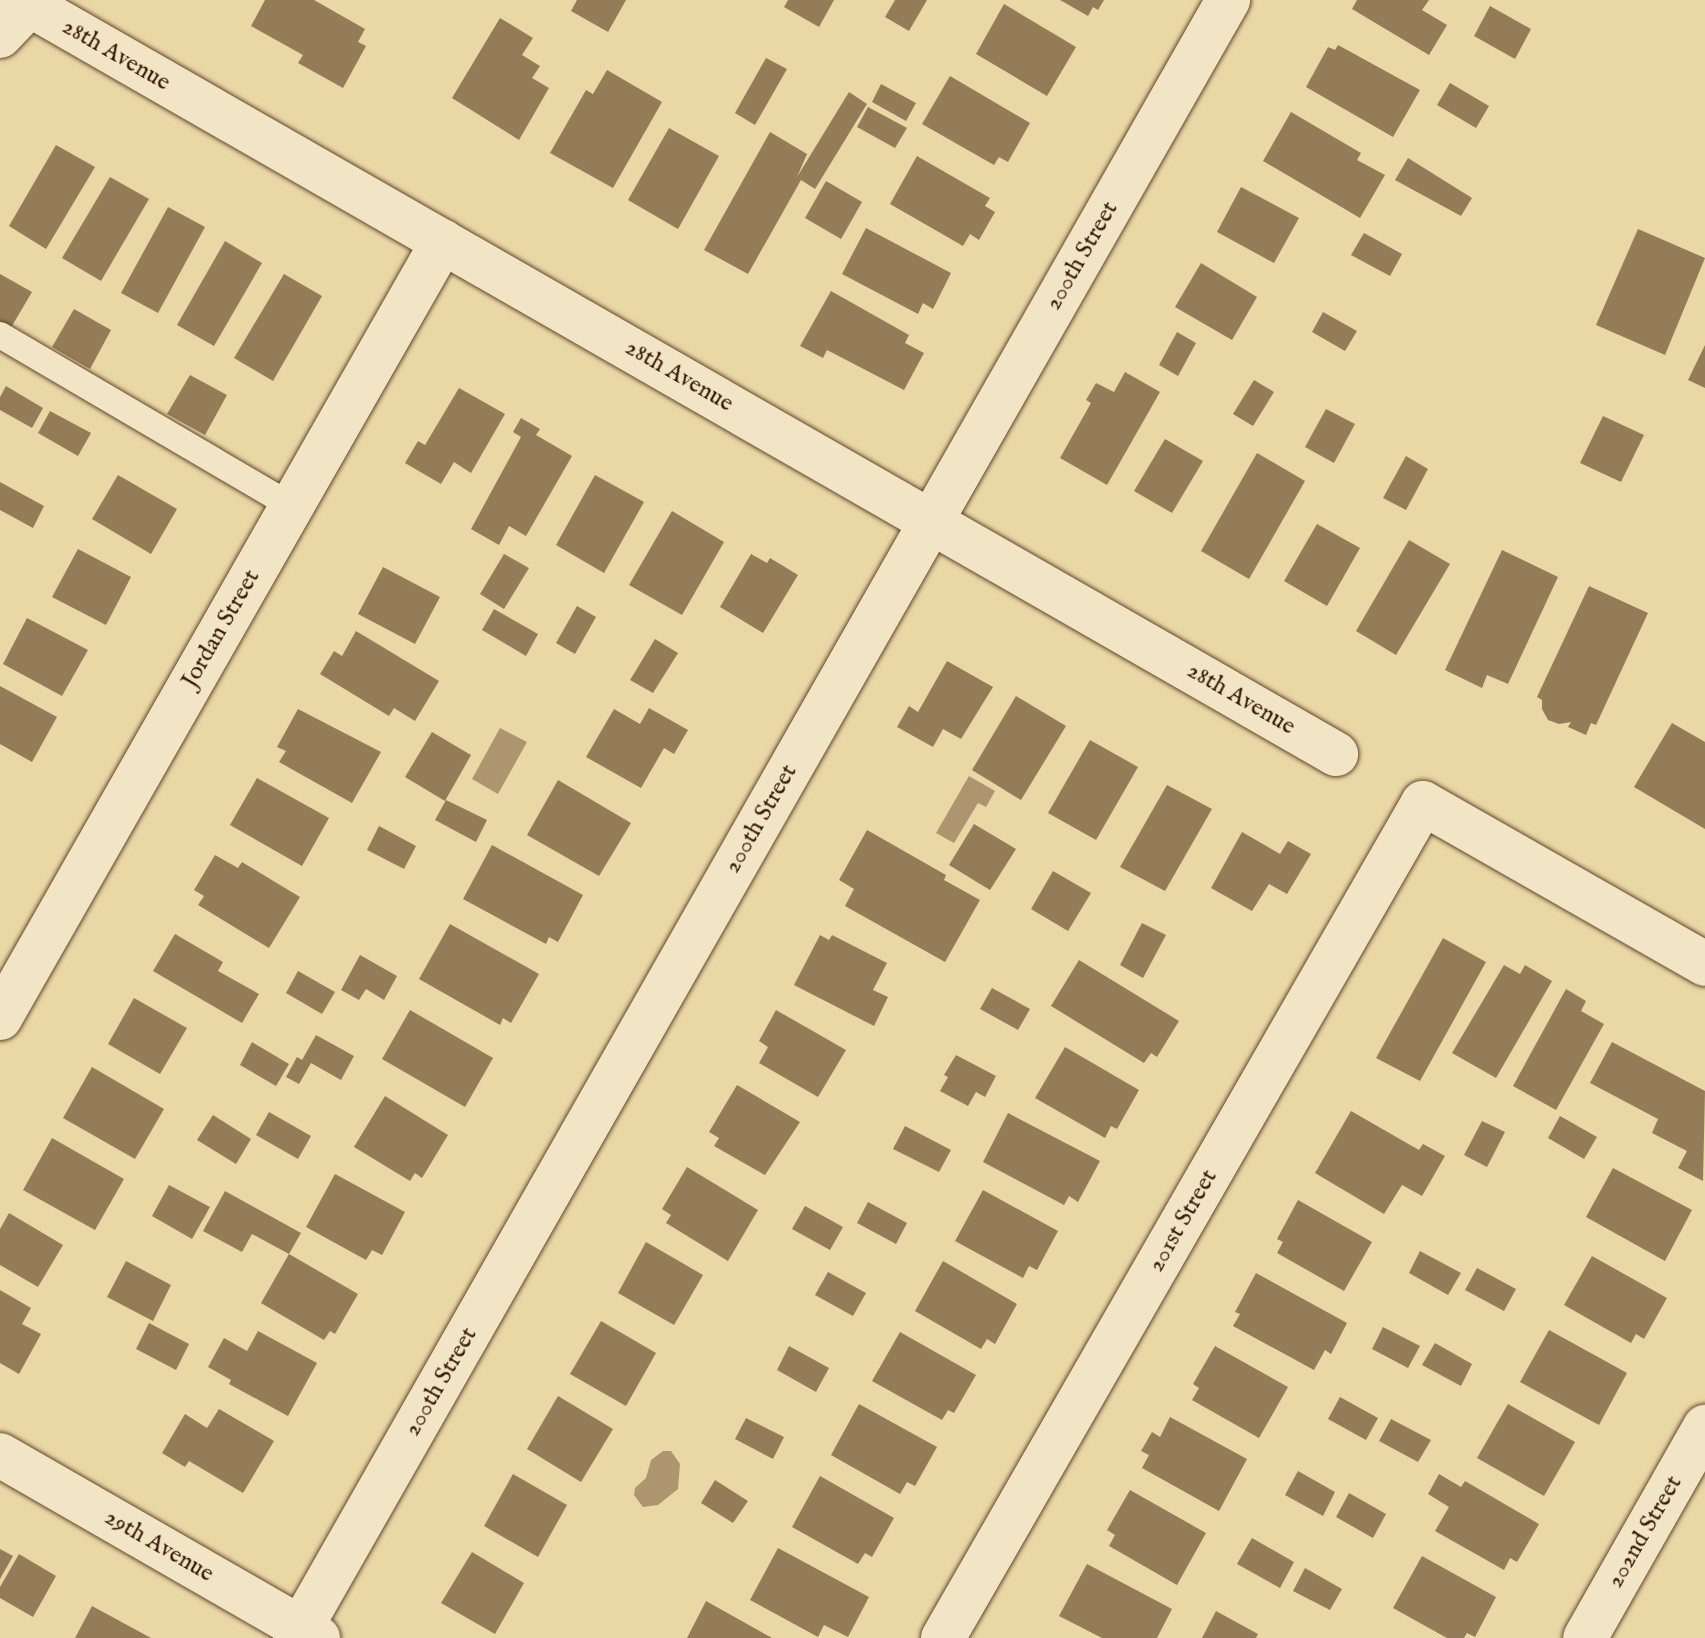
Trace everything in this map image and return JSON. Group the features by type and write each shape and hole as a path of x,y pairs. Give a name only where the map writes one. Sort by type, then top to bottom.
{"street":[{"name":"200th Street","path":"304,1635 1228,0"},
{"name":"28th Avenue","path":"21,10 443,241 1336,754"},
{"name":"Jordan Street","path":"0,1018 443,241"},
{"name":"201st Street","path":"943,1638 1423,803 1705,964"},
{"name":"202nd Street","path":"1585,1638 1705,1427"},
{"name":"29th Avenue","path":"0,1455 304,1635"}],"lane":[{"path":"0,335 291,506"}],"shaded area":[{"path":"500,728 527,742 498,794 472,779"},
{"path":"969,776 995,791 986,807 978,803 954,843 936,833"},
{"path":"663,1451 671,1451 680,1464 678,1489 658,1505 643,1507 634,1495 635,1488 646,1478 651,1460"}],"building":[{"path":"265,0 314,0 365,29 358,42 366,46 343,88 298,63 303,55 251,26"},
{"path":"577,0 626,0 608,32 571,11"},
{"path":"788,0 834,0 819,27 784,7"},
{"path":"895,0 927,0 909,31 885,17"},
{"path":"1060,0 1104,0 1098,10 1093,7 1088,16"},
{"path":"1357,0 1429,0 1422,10 1447,25 1429,55 1352,9"},
{"path":"1004,4 1076,47 1047,96 976,54"},
{"path":"1490,6 1531,29 1515,59 1474,36"},
{"path":"500,18 533,38 522,55 540,66 532,78 549,88 519,140 452,98"},
{"path":"1338,45 1420,90 1393,137 1306,87 1328,47 1335,50"},
{"path":"766,58 787,69 755,125 735,113"},
{"path":"607,70 662,102 613,188 550,153 586,90 593,94"},
{"path":"950,76 1030,123 1008,162 999,157 994,165 922,124"},
{"path":"1450,83 1489,106 1476,128 1437,105"},
{"path":"881,84 916,103 906,121 872,102"},
{"path":"849,92 867,104 815,189 801,180 748,274 704,250 770,132 807,154 797,177"},
{"path":"868,107 907,128 895,148 857,127"},
{"path":"1291,112 1361,153 1357,160 1385,175 1360,218 1263,161"},
{"path":"669,128 719,156 678,229 628,200"},
{"path":"56,145 95,167 46,249 9,226"},
{"path":"917,156 990,198 985,206 995,212 979,240 970,234 963,246 890,204"},
{"path":"1408,158 1472,198 1461,216 1395,180"},
{"path":"110,177 149,199 101,281 62,258"},
{"path":"826,181 862,202 841,239 805,218"},
{"path":"1241,187 1299,218 1274,263 1217,232"},
{"path":"168,207 205,227 158,313 121,293"},
{"path":"866,228 951,273 933,309 923,303 918,314 842,274"},
{"path":"1638,229 1705,258 1665,355 1596,325"},
{"path":"1364,233 1402,254 1390,276 1351,255"},
{"path":"225,241 262,263 214,346 177,325"},
{"path":"1201,263 1257,297 1232,340 1175,307"},
{"path":"0,274 32,292 9,331 0,325"},
{"path":"284,274 322,296 273,381 234,358"},
{"path":"831,291 909,335 905,343 924,353 904,390 827,350 823,358 800,346"},
{"path":"74,309 111,330 90,369 52,347"},
{"path":"1323,312 1357,331 1345,351 1312,332"},
{"path":"1177,332 1196,343 1178,376 1159,365"},
{"path":"1705,345 1705,388 1688,380"},
{"path":"1125,372 1160,392 1107,485 1060,458 1091,403 1086,400 1096,383 1114,392"},
{"path":"190,375 227,395 205,435 167,414"},
{"path":"1254,380 1274,392 1253,426 1233,414"},
{"path":"6,386 43,408 32,428 0,410 0,397"},
{"path":"459,388 505,414 471,473 454,462 441,484 405,463 418,441 425,445"},
{"path":"1326,409 1355,424 1334,463 1305,447"},
{"path":"50,411 91,433 78,456 38,433"},
{"path":"1603,416 1644,435 1621,482 1580,463"},
{"path":"521,418 540,429 536,435 572,456 526,536 509,526 499,545 471,529 521,437 513,432"},
{"path":"1165,439 1203,461 1172,513 1134,491"},
{"path":"1257,453 1305,481 1249,579 1201,551"},
{"path":"1406,456 1428,469 1406,510 1383,498"},
{"path":"118,475 177,509 151,554 92,519"},
{"path":"595,475 644,502 604,573 556,545"},
{"path":"0,482 44,506 33,528 0,510"},
{"path":"672,511 724,542 682,615 629,585"},
{"path":"1317,524 1360,548 1327,606 1284,581"},
{"path":"1409,540 1450,564 1396,655 1356,631"},
{"path":"78,549 131,577 106,625 52,597"},
{"path":"1502,550 1558,577 1508,684 1487,675 1482,688 1445,670"},
{"path":"504,554 529,568 504,609 480,594"},
{"path":"751,554 767,563 770,558 798,575 763,633 720,607"},
{"path":"383,567 440,597 415,644 358,614"},
{"path":"1589,586 1648,613 1596,725 1591,723 1586,735 1568,727 1571,722 1559,724 1548,720 1542,709 1542,700 1537,697"},
{"path":"577,606 596,617 575,654 556,643"},
{"path":"494,609 538,634 526,656 482,630"},
{"path":"27,618 88,650 62,696 3,664"},
{"path":"356,631 439,681 415,721 394,708 389,716 320,674 334,651 342,656"},
{"path":"655,639 678,653 653,693 630,680"},
{"path":"947,661 993,687 961,739 943,729 933,747 897,727 909,706 918,712"},
{"path":"0,686 57,717 32,762 0,744"},
{"path":"1016,696 1066,726 1021,800 972,770"},
{"path":"649,708 688,730 674,754 664,748 641,788 586,757 614,709 640,724"},
{"path":"298,709 381,752 352,803 279,762 286,751 277,747"},
{"path":"1672,723 1705,742 1705,829 1634,787"},
{"path":"432,732 471,755 445,801 405,777"},
{"path":"1090,740 1138,767 1096,840 1048,813"},
{"path":"257,778 329,818 302,866 230,825"},
{"path":"558,780 631,823 599,876 527,835"},
{"path":"1167,785 1212,809 1165,891 1120,867"},
{"path":"446,800 487,820 476,842 435,820"},
{"path":"974,824 1016,849 990,890 949,865"},
{"path":"379,826 416,846 404,869 367,850"},
{"path":"867,830 946,875 944,880 980,900 945,962 845,906 854,889 839,880"},
{"path":"1242,832 1280,854 1288,841 1311,854 1287,894 1269,884 1252,911 1211,888"},
{"path":"492,845 583,895 558,942 549,937 546,944 463,899"},
{"path":"215,855 238,868 242,862 300,897 269,948 198,905 204,896 194,890"},
{"path":"1053,871 1091,893 1068,931 1031,909"},
{"path":"1142,923 1166,935 1143,978 1120,965"},
{"path":"450,924 539,974 511,1023 503,1018 500,1025 419,979"},
{"path":"175,934 223,962 218,971 259,994 242,1023 153,971"},
{"path":"820,935 829,940 832,935 887,963 873,990 888,997 874,1026 794,985"},
{"path":"1443,938 1486,962 1420,1081 1376,1058"},
{"path":"360,955 397,976 384,1000 366,989 359,1000 341,990"},
{"path":"1079,960 1179,1021 1157,1057 1151,1053 1144,1063 1051,1006"},
{"path":"1504,965 1520,974 1525,965 1552,981 1496,1078 1452,1053"},
{"path":"298,971 335,992 322,1014 286,993"},
{"path":"992,988 1030,1009 1018,1030 980,1009"},
{"path":"1566,989 1586,1001 1581,1011 1604,1024 1556,1110 1513,1086"},
{"path":"134,998 187,1028 160,1074 108,1044"},
{"path":"410,1010 493,1058 465,1107 382,1059"},
{"path":"776,1010 846,1050 818,1097 759,1063 768,1047 759,1041"},
{"path":"316,1035 354,1056 341,1080 311,1063 299,1084 286,1077 297,1057 302,1060"},
{"path":"252,1042 289,1064 276,1086 240,1065"},
{"path":"1612,1042 1705,1091 1703,1181 1678,1168 1687,1151 1652,1133 1658,1119 1590,1083"},
{"path":"1065,1047 1139,1090 1117,1129 1111,1126 1105,1138 1035,1098"},
{"path":"956,1055 996,1076 985,1097 976,1092 968,1106 940,1091 948,1077 944,1075"},
{"path":"92,1067 164,1109 135,1159 63,1118"},
{"path":"737,1085 800,1122 765,1175 714,1146 719,1138 709,1132"},
{"path":"385,1096 448,1135 422,1178 415,1173 410,1181 354,1147"},
{"path":"1351,1111 1419,1150 1423,1144 1445,1156 1422,1196 1402,1185 1384,1214 1315,1173"},
{"path":"269,1112 311,1136 298,1159 256,1135"},
{"path":"1008,1113 1100,1161 1078,1202 1069,1196 1064,1205 983,1162"},
{"path":"213,1115 251,1139 236,1164 197,1140"},
{"path":"1560,1116 1597,1137 1584,1159 1548,1138"},
{"path":"1482,1121 1505,1132 1487,1167 1464,1155"},
{"path":"905,1126 951,1150 939,1172 893,1149"},
{"path":"52,1138 124,1179 95,1230 23,1190"},
{"path":"687,1167 758,1210 728,1261 666,1223 671,1215 662,1209"},
{"path":"1613,1168 1692,1210 1665,1261 1586,1217"},
{"path":"335,1174 405,1212 382,1255 372,1250 366,1260 306,1227"},
{"path":"169,1185 210,1207 192,1239 152,1216"},
{"path":"983,1190 1058,1231 1037,1270 1029,1266 1023,1278 955,1241"},
{"path":"225,1191 301,1233 289,1254 252,1234 242,1252 203,1231"},
{"path":"1298,1200 1372,1242 1344,1291 1277,1253 1283,1242 1277,1239"},
{"path":"868,1202 907,1223 896,1244 857,1223"},
{"path":"805,1206 843,1227 830,1250 792,1229"},
{"path":"9,1213 63,1245 38,1287 0,1265 0,1229"},
{"path":"646,1242 703,1275 674,1325 618,1293"},
{"path":"1420,1251 1461,1273 1448,1295 1409,1273"},
{"path":"289,1254 358,1294 335,1334 330,1331 324,1340 261,1303"},
{"path":"1592,1256 1667,1298 1644,1339 1636,1334 1631,1343 1564,1305"},
{"path":"126,1261 171,1285 153,1321 107,1297"},
{"path":"943,1261 1017,1304 995,1344 987,1339 981,1349 915,1311"},
{"path":"1477,1268 1516,1289 1504,1311 1465,1290"},
{"path":"828,1272 866,1293 853,1316 815,1295"},
{"path":"1256,1273 1347,1323 1331,1354 1325,1350 1314,1370 1233,1326 1240,1314 1235,1312"},
{"path":"0,1290 31,1308 22,1324 41,1334 19,1374 0,1363"},
{"path":"601,1321 656,1353 626,1406 570,1374"},
{"path":"149,1323 189,1344 176,1370 136,1349"},
{"path":"1383,1327 1420,1346 1408,1368 1372,1349"},
{"path":"1549,1330 1627,1373 1599,1425 1520,1382"},
{"path":"258,1331 317,1363 288,1416 229,1384 231,1380 208,1367 224,1338 247,1351"},
{"path":"900,1332 976,1375 954,1413 948,1410 942,1420 872,1381"},
{"path":"1435,1343 1472,1364 1461,1386 1422,1365"},
{"path":"789,1346 829,1368 816,1392 777,1370"},
{"path":"1215,1346 1288,1387 1259,1438 1192,1400 1199,1388 1193,1384"},
{"path":"558,1396 613,1429 581,1482 527,1449"},
{"path":"1340,1397 1378,1418 1366,1440 1328,1419"},
{"path":"859,1404 937,1447 915,1486 907,1482 900,1494 831,1455"},
{"path":"1508,1404 1575,1442 1544,1496 1477,1458"},
{"path":"219,1409 274,1441 243,1493 189,1461 185,1467 162,1453 185,1414 207,1428"},
{"path":"1170,1417 1247,1459 1219,1511 1142,1468 1149,1455 1141,1451 1152,1432 1160,1437"},
{"path":"746,1418 784,1437 773,1459 735,1439"},
{"path":"1391,1419 1431,1440 1418,1462 1379,1441"},
{"path":"1298,1471 1335,1492 1323,1516 1285,1495"},
{"path":"513,1474 567,1505 538,1557 484,1526"},
{"path":"1439,1474 1461,1487 1465,1481 1539,1524 1517,1562 1510,1558 1504,1570 1435,1531 1449,1507 1428,1494"},
{"path":"820,1476 894,1518 872,1557 865,1553 858,1564 792,1527"},
{"path":"715,1480 748,1501 733,1523 701,1503"},
{"path":"1130,1490 1206,1533 1177,1585 1109,1546 1115,1535 1107,1530"},
{"path":"1349,1493 1386,1514 1373,1538 1336,1517"},
{"path":"1252,1538 1294,1562 1280,1588 1237,1564"},
{"path":"778,1548 869,1597 848,1637 824,1625 818,1637 750,1600"},
{"path":"0,1549 13,1556 0,1579"},
{"path":"472,1552 524,1583 495,1634 441,1603"},
{"path":"19,1554 56,1576 33,1617 0,1598 0,1587"},
{"path":"1422,1556 1496,1597 1475,1637 1467,1633 1464,1638 1447,1638 1393,1608"},
{"path":"1087,1564 1172,1609 1157,1638 1102,1638 1059,1616"},
{"path":"1305,1568 1342,1589 1330,1610 1293,1591"},
{"path":"706,1601 772,1638 687,1638"},
{"path":"92,1606 151,1638 75,1638"},
{"path":"1216,1611 1258,1634 1256,1638 1202,1638"}]}
